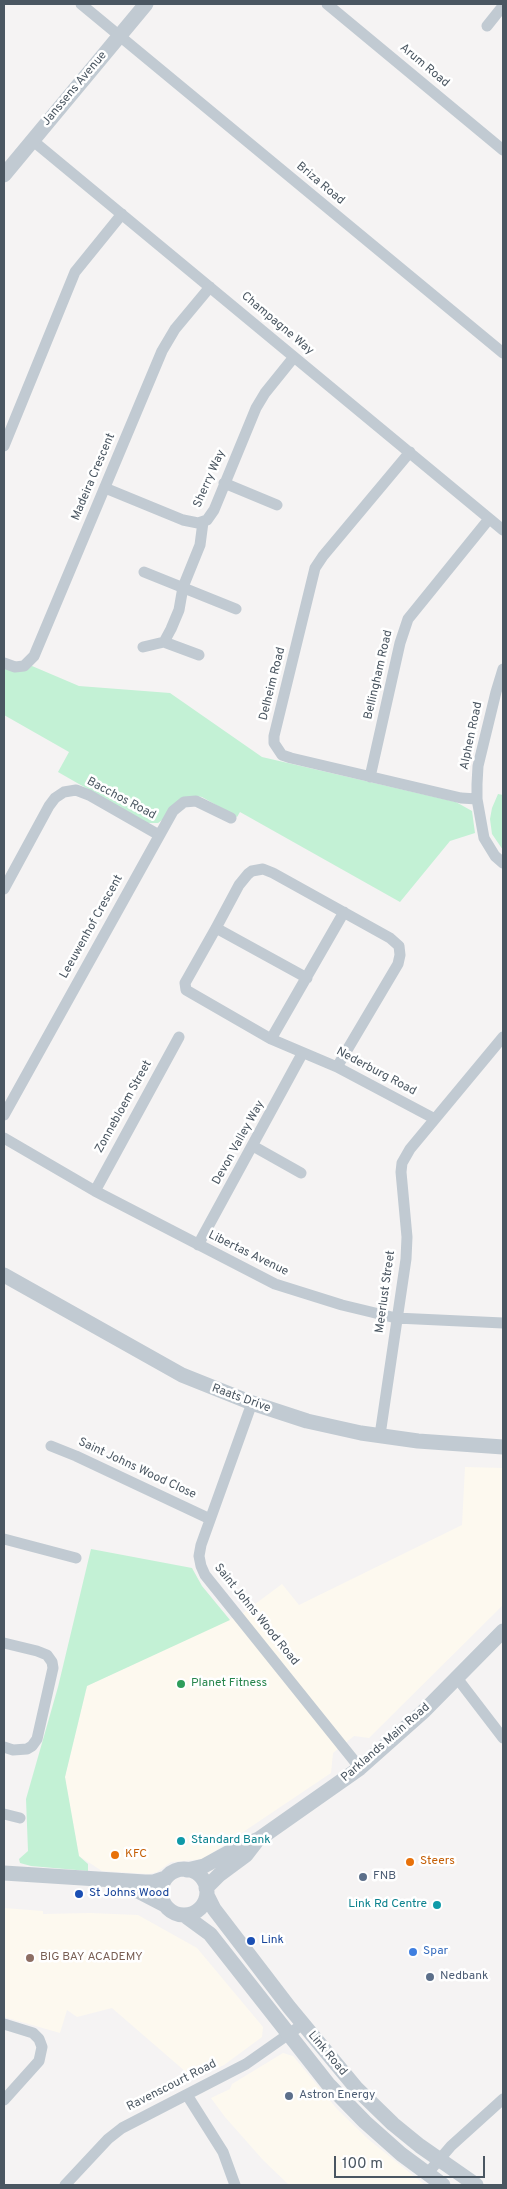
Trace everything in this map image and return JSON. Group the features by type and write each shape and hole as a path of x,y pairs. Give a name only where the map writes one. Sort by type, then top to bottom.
{"street":[{"name":"Briza Road","path":"81,4 503,352"},
{"name":"Janssens Avenue","path":"4,175 146,4"},
{"name":"Arum Road","path":"327,4 503,150"},
{"path":"488,26 503,6"},
{"name":"Champagne Way","path":"32,140 503,530"},
{"path":"4,446 75,272 122,214"},
{"name":"Madeira Crescent","path":"4,663 19,667 32,660 167,341 210,287"},
{"name":"Sherry Way","path":"105,488 183,520 204,525 214,510 260,400 294,357"},
{"name":"Delheim Road","path":"410,452 323,556 316,568 274,736 277,750 282,755 461,798 477,799"},
{"path":"224,483 277,504"},
{"name":"Bellingham Road","path":"370,777 400,643 408,619 489,519"},
{"path":"164,642 179,610 183,587 200,545 204,525"},
{"path":"144,572 236,609"},
{"path":"143,647 164,642 199,655"},
{"name":"Alphen Road","path":"503,669 478,766 477,799 484,838 495,856 503,863"},
{"name":"Bacchos Road","path":"4,889 49,806 55,798 64,792 76,790 89,795 159,835"},
{"name":"Leeuwenhof Crescent","path":"4,1115 173,811 184,802 196,801 231,818"},
{"path":"307,978 216,928 244,878 256,869 273,873 344,912 394,940 400,949 398,964 337,1067"},
{"path":"271,1039 344,912"},
{"name":"Nederburg Road","path":"216,928 186,983 186,990 271,1039 302,1054 321,1059 435,1119"},
{"name":"Zonnebloem Street","path":"94,1191 179,1036"},
{"name":"Meerlust Street","path":"380,1435 406,1259 407,1237 401,1172 402,1163 410,1149 503,1037"},
{"name":"Devon Valley Way","path":"198,1245 302,1054"},
{"name":"Libertas Avenue","path":"4,1138 94,1191 275,1284 342,1305 396,1318 503,1323"},
{"path":"253,1146 301,1173"},
{"name":"Raats Drive","path":"4,1275 182,1375 252,1403 308,1421 380,1435 418,1441 503,1447"},
{"name":"Saint Johns Wood Road","path":"252,1403 210,1519 200,1550 200,1561 205,1575 360,1768"},
{"name":"Saint Johns Wood Close","path":"51,1446 210,1519"},
{"path":"4,1540 76,1558"},
{"name":"Parklands Main Road","path":"187,1870 204,1866 233,1850 258,1840 360,1768 401,1732 503,1631"},
{"path":"4,1643 47,1655 52,1662 53,1668 37,1739 27,1749 13,1750 4,1748"},
{"path":"457,1678 503,1738"},
{"path":"4,1814 20,1818"},
{"name":"Parklands Main Road","path":"207,1891 219,1875 246,1855 258,1840"},
{"path":"4,1873 149,1882 165,1878 176,1871 187,1870 200,1876 207,1891 200,1909 184,1915 170,1910 165,1905 138,1891 57,1881 32,1875"},
{"path":"165,1878 161,1891 165,1905"},
{"name":"Link Road","path":"207,1891 214,1909 303,2024 351,2082 377,2109 439,2160 476,2185"},
{"name":"Link Road","path":"184,1915 210,1934 328,2084 365,2122 427,2174 444,2185"},
{"path":"4,2024 33,2033 39,2039 42,2047 38,2061 4,2100"},
{"name":"Ravenscourt Road","path":"65,2185 108,2139 122,2128 246,2064 303,2024"},
{"path":"187,2095 223,2152 234,2185"},
{"path":"427,2174 439,2160 503,2099"}],"shaded area":[{"path":"465,1467 503,1468 503,1605 369,1738 354,1736 333,1753 331,1773 203,1859 171,1862 157,1872 149,1874 102,1871 79,1856 65,1777 87,1686 243,1613 282,1584 299,1605 462,1525"},
{"path":"4,1908 43,1911 43,1914 138,1915 197,1948 263,2027 262,2037 224,2065 194,2079 112,2008 77,2017 67,2010 60,2033 4,2017"},
{"path":"283,2053 293,2056 337,2109 368,2139 425,2185 289,2185 263,2160 211,2098 230,2089 232,2084"}],"green space":[{"path":"32,666 79,686 170,693 262,757 456,802 472,811 475,833 450,841 400,902 240,812 237,817 202,797 196,796 158,823 147,823 58,772 69,752 4,715 4,668"},
{"path":"498,794 503,795 503,850 492,834 490,819"},
{"path":"91,1549 192,1568 202,1586 230,1620 87,1686 65,1777 79,1856 88,1864 88,1871 31,1866 20,1863 19,1859 28,1851 26,1799 58,1687"}],"place":[{"name":"Planet Fitness","path":"181,1684"},
{"name":"Standard Bank","path":"181,1841"},
{"name":"KFC","path":"115,1855"},
{"name":"Steers","path":"410,1862"},
{"name":"FNB","path":"363,1877"},
{"name":"St Johns Wood","path":"79,1894"},
{"name":"Link Rd Centre","path":"437,1905"},
{"name":"Link","path":"251,1941"},
{"name":"Spar","path":"413,1952"},
{"name":"BIG BAY ACADEMY","path":"30,1958"},
{"name":"Nedbank","path":"430,1977"},
{"name":"Astron Energy","path":"289,2096"}]}
